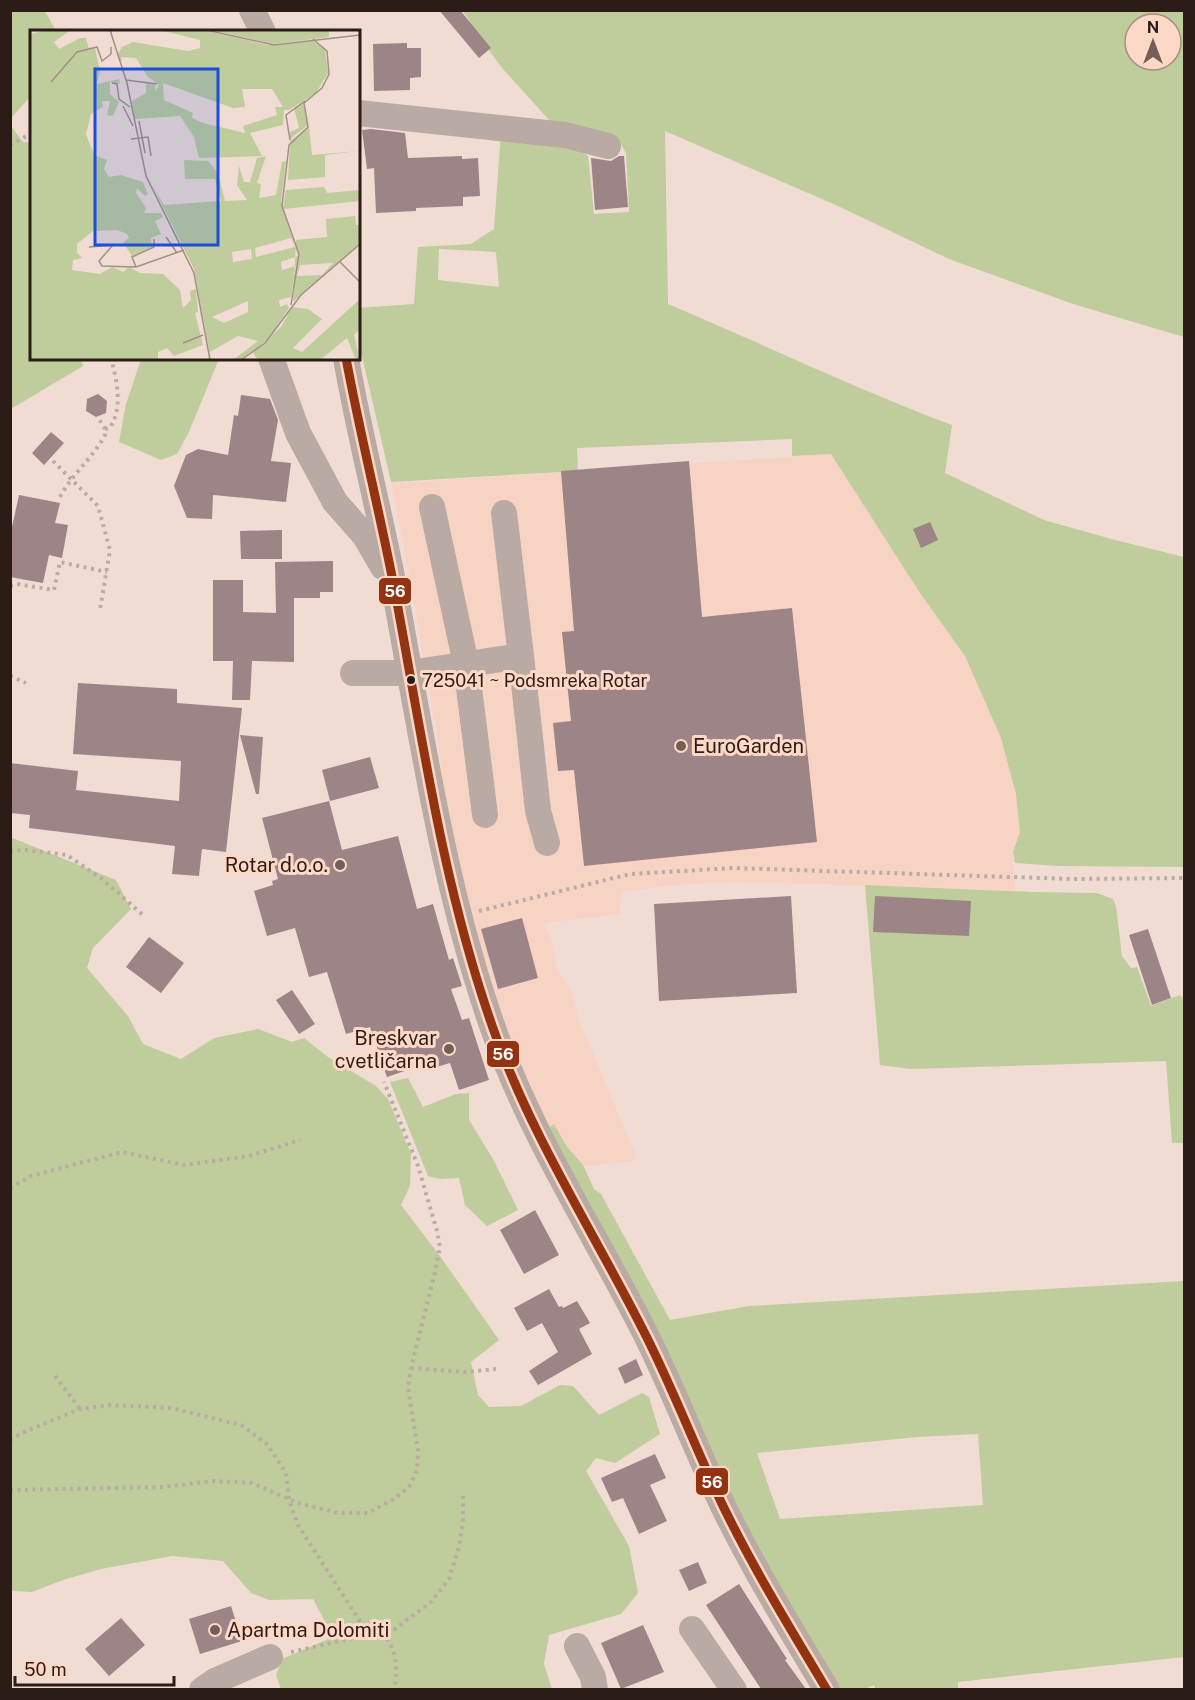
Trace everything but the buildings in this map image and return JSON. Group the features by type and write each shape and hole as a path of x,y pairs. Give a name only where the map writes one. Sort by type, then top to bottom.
{"street":[{"path":"252,10 261,30"},
{"path":"360,113 565,135 608,146"},
{"path":"272,360 298,433 335,502 364,536 394,585"},
{"path":"331,360 347,366 394,585 438,828 458,916 496,1035 533,1122 644,1330 724,1508 759,1574 827,1689"},
{"path":"432,507 466,664 485,815"},
{"path":"504,513 538,811 547,843"},
{"path":"353,673 410,673 521,656"},
{"path":"692,1629 734,1689"},
{"path":"577,1646 593,1677 595,1689"},
{"path":"202,1689 270,1657"}],"path":[{"path":"10,145 30,134"},
{"path":"105,429 110,428 114,422 118,401 111,360"},
{"path":"60,497 71,478 105,435 105,429 99,418"},
{"path":"53,462 98,506 101,513 110,550 100,610"},
{"path":"10,586 16,584 54,590 60,562 107,572"},
{"path":"10,676 26,683"},
{"path":"10,851 27,850 67,855 102,879 144,916"},
{"path":"458,916 630,874 733,868 1072,879 1185,878"},
{"path":"10,1490 163,1487 214,1481 252,1483 289,1500 338,1514 368,1513 393,1500 409,1487 417,1470 418,1450 408,1388 440,1247 418,1166 384,1082"},
{"path":"10,1188 31,1176 122,1152 184,1165 249,1156 300,1140"},
{"path":"411,1368 465,1372 496,1369"},
{"path":"55,1376 80,1409"},
{"path":"10,1440 22,1432 80,1409 111,1405 171,1408 241,1425 267,1444 286,1473 289,1500 298,1525 368,1634"},
{"path":"270,1657 395,1629 432,1602 449,1580 459,1547 464,1520 463,1496"},
{"path":"383,1632 394,1649 397,1665 395,1689"}],"shaded area":[{"path":"831,454 918,590 965,656 1001,738 1016,794 1020,832 1013,852 1015,891 731,882 675,885 621,892 620,914 543,923 551,938 557,969 573,993 578,1018 636,1156 633,1161 569,1168 499,1033 456,879 438,742 391,482"}],"green space":[{"path":"11,10 45,11 55,30 30,30 30,97 11,118"},
{"path":"463,11 1184,11 1184,337 1073,304 949,259 838,206 665,131 668,304 952,425 945,473 1044,520 1184,557 1184,867 1059,866 1015,863 1013,852 1020,832 1016,794 1001,738 965,656 918,590 831,454 792,456 792,439 577,448 578,471 391,482 360,347 360,308 414,304 418,247 471,244 494,229 501,132 568,142 588,156 594,214 629,212 626,153 619,141 558,130 503,69","holes":["439,249 496,252 499,287 438,280"]},
{"path":"11,126 23,142 30,143 30,360 81,360 83,366 11,409"},
{"path":"141,360 219,360 188,434 177,454 161,460 119,442 126,404"},
{"path":"10,837 116,880 131,909 93,948 87,968 128,1016 143,1044 181,1059 214,1038 258,1029 292,1042 304,1038 328,1057 376,1086 388,1099 411,1154 410,1186 401,1205 499,1340 471,1362 478,1395 489,1407 521,1406 560,1385 573,1386 599,1415 642,1393 649,1397 660,1434 615,1463 596,1458 586,1471 629,1546 638,1593 621,1614 549,1635 544,1664 552,1689 281,1689 276,1675 282,1659 333,1637 313,1599 269,1600 251,1593 223,1561 172,1556 101,1569 32,1592 13,1591 10,1587"},
{"path":"865,885 1097,893 1113,899 1116,906 1122,956 1131,968 1137,967 1151,1006 1180,995 1184,1000 1184,1143 1172,1143 1166,1061 911,1069 880,1065"},
{"path":"408,1078 423,1107 456,1094 469,1093 469,1120 493,1159 518,1210 487,1226 465,1205 459,1178 440,1179 428,1176 390,1082"},
{"path":"554,1124 567,1147 583,1165 594,1189 601,1194 670,1320 749,1306 1184,1281 1184,1657 958,1682 958,1689 876,1689 874,1685 865,1689 840,1689 752,1542 653,1322 550,1127","holes":["978,1434 983,1505 780,1519 757,1453 917,1437"]}],"transit line":[{"name":"56","path":"346,360 390,567 448,871 461,925 494,1031 509,1070 544,1144 652,1348 724,1508 787,1623 827,1690"}],"place":[{"name":"725041 ~ Podsmreka Rotar","path":"411,680"},
{"name":"EuroGarden","path":"681,746"},
{"name":"Rotar d.o.o.","path":"340,865"},
{"name":"Breskvar cvetličarna","path":"449,1049"},
{"name":"Apartma Dolomiti","path":"215,1630"}]}
